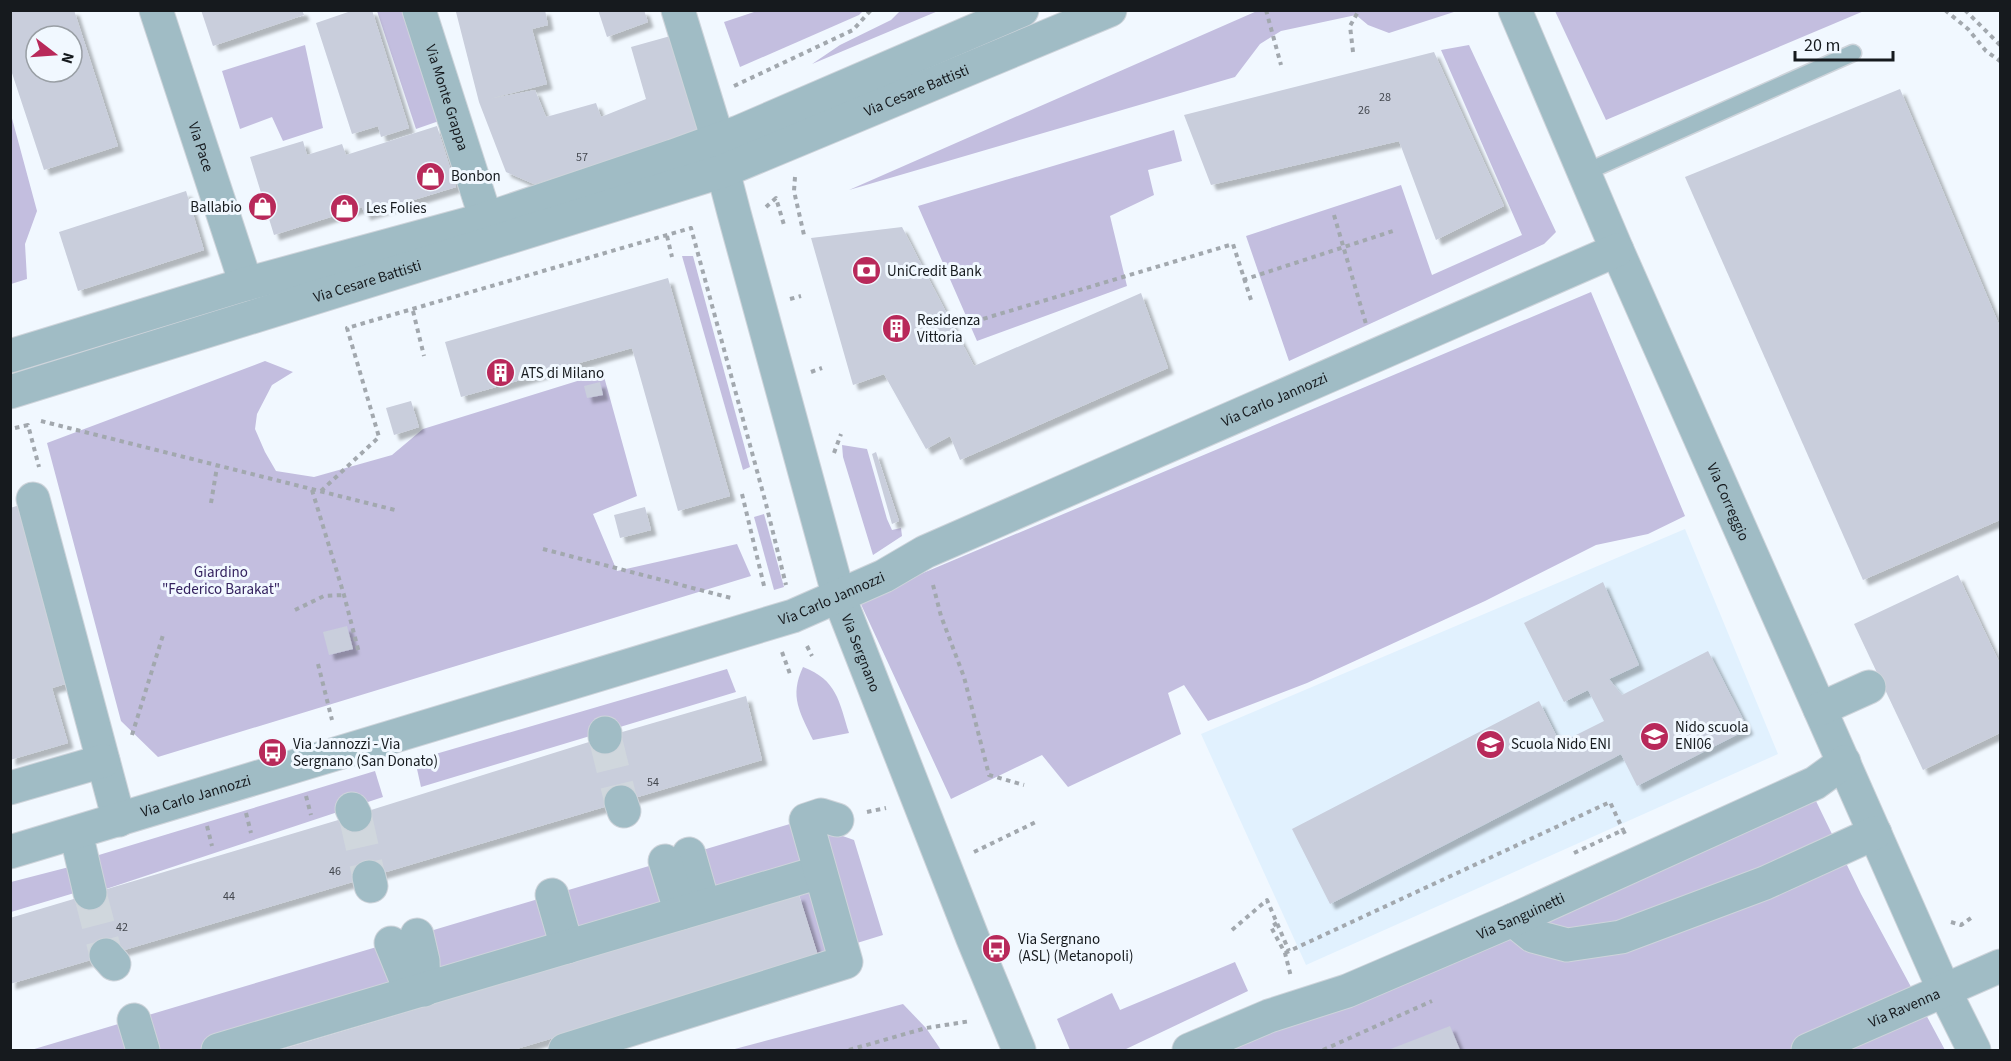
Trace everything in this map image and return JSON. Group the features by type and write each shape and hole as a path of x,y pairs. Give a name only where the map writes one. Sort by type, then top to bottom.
{"street":[{"name":"Via Pace","path":"156,10 246,284"},
{"name":"Via Monte Grappa","path":"419,10 486,219"},
{"name":"Via Sergnano","path":"678,10 720,156 839,597 969,928 1020,1050"},
{"name":"Via Cesare Battisti","path":"10,392 720,156 1022,10"},
{"name":"Via Cesare Battisti","path":"10,356 246,284 720,156 785,146 1110,10"},
{"name":"Via Correggio","path":"1515,10 1617,250 1944,990 1974,1050"},
{"name":"Via Carlo Jannozzi","path":"10,852 793,616 884,576 925,552 1617,250"},
{"path":"33,499 119,820"},
{"path":"1820,709 1869,687"},
{"path":"10,788 103,761"},
{"name":"Via Sanguinetti","path":"1189,1050 1269,1016 1347,991 1513,920 1815,783 1844,762"},
{"path":"565,1050 846,962 806,820 825,810"},
{"path":"76,833 90,894"},
{"path":"1513,920 1533,936 1567,945 1621,937 1765,883 1875,833"},
{"path":"677,858 693,910"},
{"path":"218,1050 820,872"},
{"path":"552,895 567,947"},
{"path":"404,939 423,961 424,990"},
{"name":"Via Ravenna","path":"1809,1050 2001,966"},
{"path":"134,1020 143,1050"}],"lane":[{"path":"1584,173 1853,53"}],"path":[{"path":"726,90 853,30 871,10"},
{"path":"1266,10 1281,65"},
{"path":"1353,52 1350,26 1359,10"},
{"path":"1945,10 1968,29 1986,51 2001,61"},
{"path":"1965,10 2001,45"},
{"path":"785,146 796,169 794,191 804,235"},
{"path":"761,211 776,198 784,225"},
{"path":"1334,215 1368,332"},
{"path":"321,491 379,437 347,328 691,228 786,586"},
{"path":"1243,279 1395,230"},
{"path":"667,236 672,257"},
{"path":"966,324 1233,244 1251,300"},
{"path":"413,310 424,356"},
{"path":"41,421 395,510"},
{"path":"15,428 28,425"},
{"path":"211,503 217,466"},
{"path":"312,489 359,653"},
{"path":"742,494 758,626"},
{"path":"543,549 737,600 758,626 789,674"},
{"path":"925,552 941,616 964,677 989,775 1024,785"},
{"path":"295,610 324,596 344,595"},
{"path":"131,739 163,635"},
{"path":"318,664 340,753"},
{"path":"1232,930 1267,900 1287,952 1610,802 1623,830"},
{"path":"970,855 1038,821"},
{"path":"1323,1050 1432,1001"},
{"path":"849,1050 926,1028 976,1020"}],"shaded area":[{"name":"Scuola Nido ENI","path":"1685,529 1778,754 1306,965 1201,734"}],"green space":[{"path":"760,10 863,11 859,15 740,67 724,22"},
{"path":"377,11 403,11 439,121 416,129"},
{"path":"900,11 938,11 812,64 840,45 891,20"},
{"path":"1257,11 1457,11 1389,33 1368,25 1356,15 1281,31 1260,44 1235,77 849,190"},
{"path":"1555,11 1864,11 1606,120"},
{"path":"305,45 323,128 283,141 272,117 240,129 222,71"},
{"path":"1469,45 1556,232 1544,244 1289,361 1246,236 1401,185 1432,275 1522,235 1441,50"},
{"path":"10,111 37,211 25,244 27,279 11,284"},
{"path":"1174,130 1182,161 1148,170 1154,195 1110,216 1127,286 977,341 918,206"},
{"path":"682,256 693,256 750,467 743,470"},
{"path":"1591,292 1685,516 1648,534 1596,545 1485,601 1307,683 1208,721 1184,685 1168,693 1181,734 1068,787 1042,755 951,799 859,600"},
{"name":"Giardino \"Federico Barakat\"","path":"265,361 293,372 272,385 257,414 255,429 276,471 314,477 392,455 423,429 603,373 637,496 593,514 617,571 737,544 751,576 158,757 121,721 47,443"},
{"path":"842,445 867,449 887,519 892,530 901,528 902,536 873,555 843,457"},
{"path":"764,514 784,587 774,590 754,517"},
{"path":"803,667 823,678 830,685 839,701 849,733 813,740 798,704 797,687"},
{"path":"727,669 736,692 421,787 415,760"},
{"path":"375,771 383,797 100,891 89,858"},
{"path":"1816,801 1861,894 1945,1050 1225,1050"},
{"path":"800,821 854,840 883,935 818,955 799,895 277,1050 31,1050"},
{"path":"73,866 81,891 11,912 11,882"},
{"path":"1235,962 1248,991 1124,1050 1070,1050 1057,1019 1112,993 1120,1010"},
{"path":"903,1004 926,1028 941,1050 731,1050"}],"building":[{"path":"10,10 74,10 79,24 24,24 24,84 84,84 84,41 118,146 44,170 10,67"},
{"path":"201,10 302,10 304,15 213,46"},
{"path":"354,10 372,10 409,128 381,137 378,126 352,134 316,23"},
{"path":"464,10 545,10 548,25 532,29 547,84 489,99 535,90 546,117 596,103 601,117 646,99 631,47 674,35 701,121 697,132 534,184 506,172 479,102 456,12"},
{"path":"598,10 644,10 648,22 607,37"},
{"path":"1434,52 1504,206 1436,240 1399,141 1211,185 1184,115"},
{"path":"1900,89 2000,327 2000,520 1863,580 1685,177"},
{"path":"437,126 456,187 365,215 362,207 274,235 250,157 303,141 307,155 342,144 346,155"},
{"path":"186,191 204,250 78,291 59,232"},
{"name":"Residenza Vittoria","path":"902,227 974,366 1141,293 1168,368 960,460 950,436 926,449 884,374 853,385 811,238"},
{"name":"ATS di Milano","path":"668,278 730,496 678,511 632,348 461,397 445,342"},
{"path":"600,382 603,395 587,398 584,386"},
{"path":"411,401 419,427 394,435 386,408"},
{"path":"876,452 899,521 892,524 872,454"},
{"path":"27,503 79,680 52,688 68,743 10,760 10,508"},
{"path":"645,507 651,530 620,538 614,515"},
{"path":"1958,575 2000,664 2000,733 1923,770 1854,624"},
{"name":"Nido scuola ENI06","path":"1603,582 1639,665 1609,679 1622,695 1708,651 1748,729 1637,786 1621,754 1330,904 1292,829 1539,701 1560,743 1604,721 1588,690 1564,702 1524,623"},
{"path":"347,626 353,649 329,655 323,632"},
{"path":"746,696 762,760 10,984 10,918"},
{"path":"799,895 819,959 513,1050 279,1050"},
{"path":"1450,1026 1460,1050 1388,1050"}],"tunnel":[{"path":"605,737 621,802"},
{"path":"355,815 369,877"},
{"path":"90,893 106,955"}],"place":[{"name":"Bonbon","path":"430,176"},
{"name":"Ballabio","path":"263,207"},
{"name":"Les Folies","path":"345,208"},
{"name":"UniCredit Bank","path":"866,271"},
{"name":"Residenza Vittoria","path":"896,329"},
{"name":"ATS di Milano","path":"500,373"},
{"name":"Nido scuola ENI06","path":"1654,736"},
{"name":"Scuola Nido ENI","path":"1490,744"},
{"name":"Via Jannozzi - Via Sergnano (San Donato)","path":"272,753"},
{"name":"Via Sergnano (ASL) (Metanopoli)","path":"997,948"}]}
